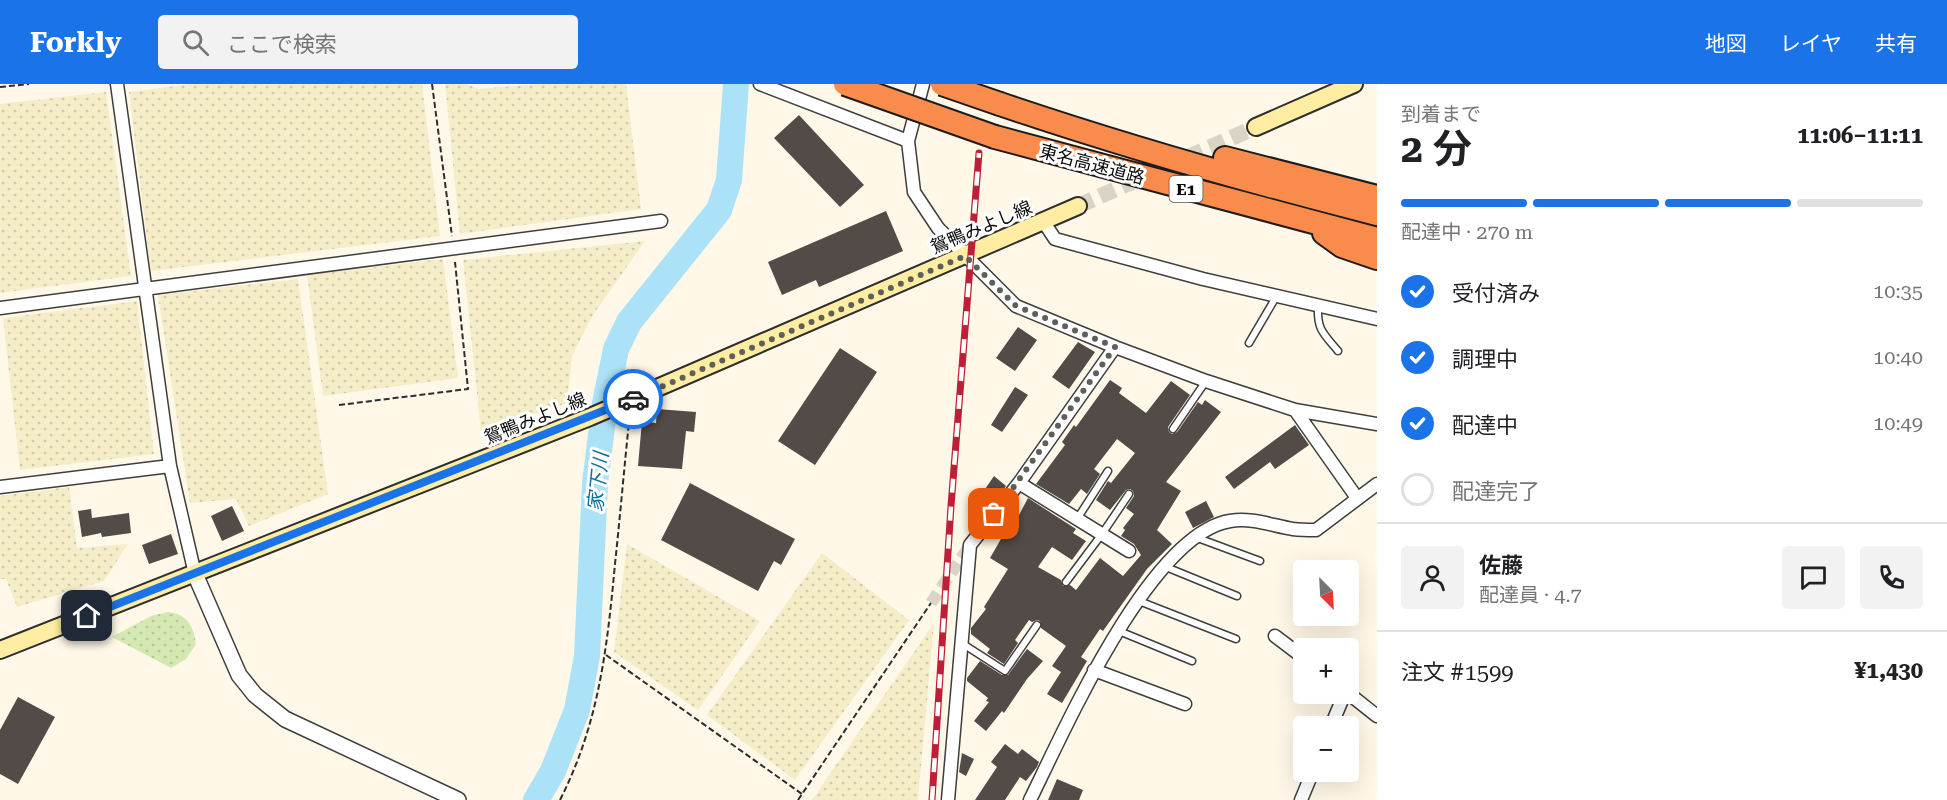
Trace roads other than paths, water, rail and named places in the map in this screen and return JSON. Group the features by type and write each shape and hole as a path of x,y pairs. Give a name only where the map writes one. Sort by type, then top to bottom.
{"highway":[{"name":"東名高速道路","path":"845,84 995,137 1377,239"},
{"name":"東名高速道路","path":"942,84 1082,132 1288,192 1377,213"},
{"path":"1082,132 1138,136 1377,197"},
{"path":"1308,222 1342,246 1377,258"}],"main road":[{"path":"1256,127 1354,84"},
{"name":"鴛鴨みよし線","path":"0,650 590,417 1078,206"}],"street":[{"path":"117,84 170,466 195,574 239,675 255,695 285,719 458,800"},
{"path":"759,84 908,141"},
{"path":"923,84 908,141 914,192 938,228 1016,306 1206,381 1295,410 1377,424"},
{"path":"0,308 661,222"},
{"path":"1043,222 1055,239 1203,279 1377,319"},
{"path":"948,800 970,545 1019,483 1115,347"},
{"path":"1295,410 1357,498"},
{"path":"0,488 170,466"},
{"path":"1019,483 1129,551"},
{"path":"1030,800 1094,670 1139,601 1165,567 1195,536 1209,527 1231,521 1257,521 1295,530 1316,530 1377,484"},
{"path":"1275,636 1293,650"},
{"path":"1094,670 1185,704"},
{"path":"1359,703 1377,716"},
{"path":"1301,800 1308,782"}],"lane":[{"path":"1250,343 1276,296"},
{"path":"1318,306 1317,322 1338,351"},
{"path":"1173,429 1206,381"},
{"path":"1077,519 1108,471"},
{"path":"1066,582 1129,494"},
{"path":"1195,536 1260,561"},
{"path":"1165,567 1237,596"},
{"path":"1139,601 1236,639"},
{"path":"962,643 1005,671 1037,625"},
{"path":"1119,631 1192,661"}],"waterway":[{"name":"家下川","path":"536,800 553,771 577,710 587,656 595,483 605,403 616,349 629,322 719,210 729,180 736,84"}],"tunnel":[{"path":"1078,206 1256,127"},
{"path":"931,603 970,545"}],"railway":[{"path":"932,800 951,506 979,153"}]}
